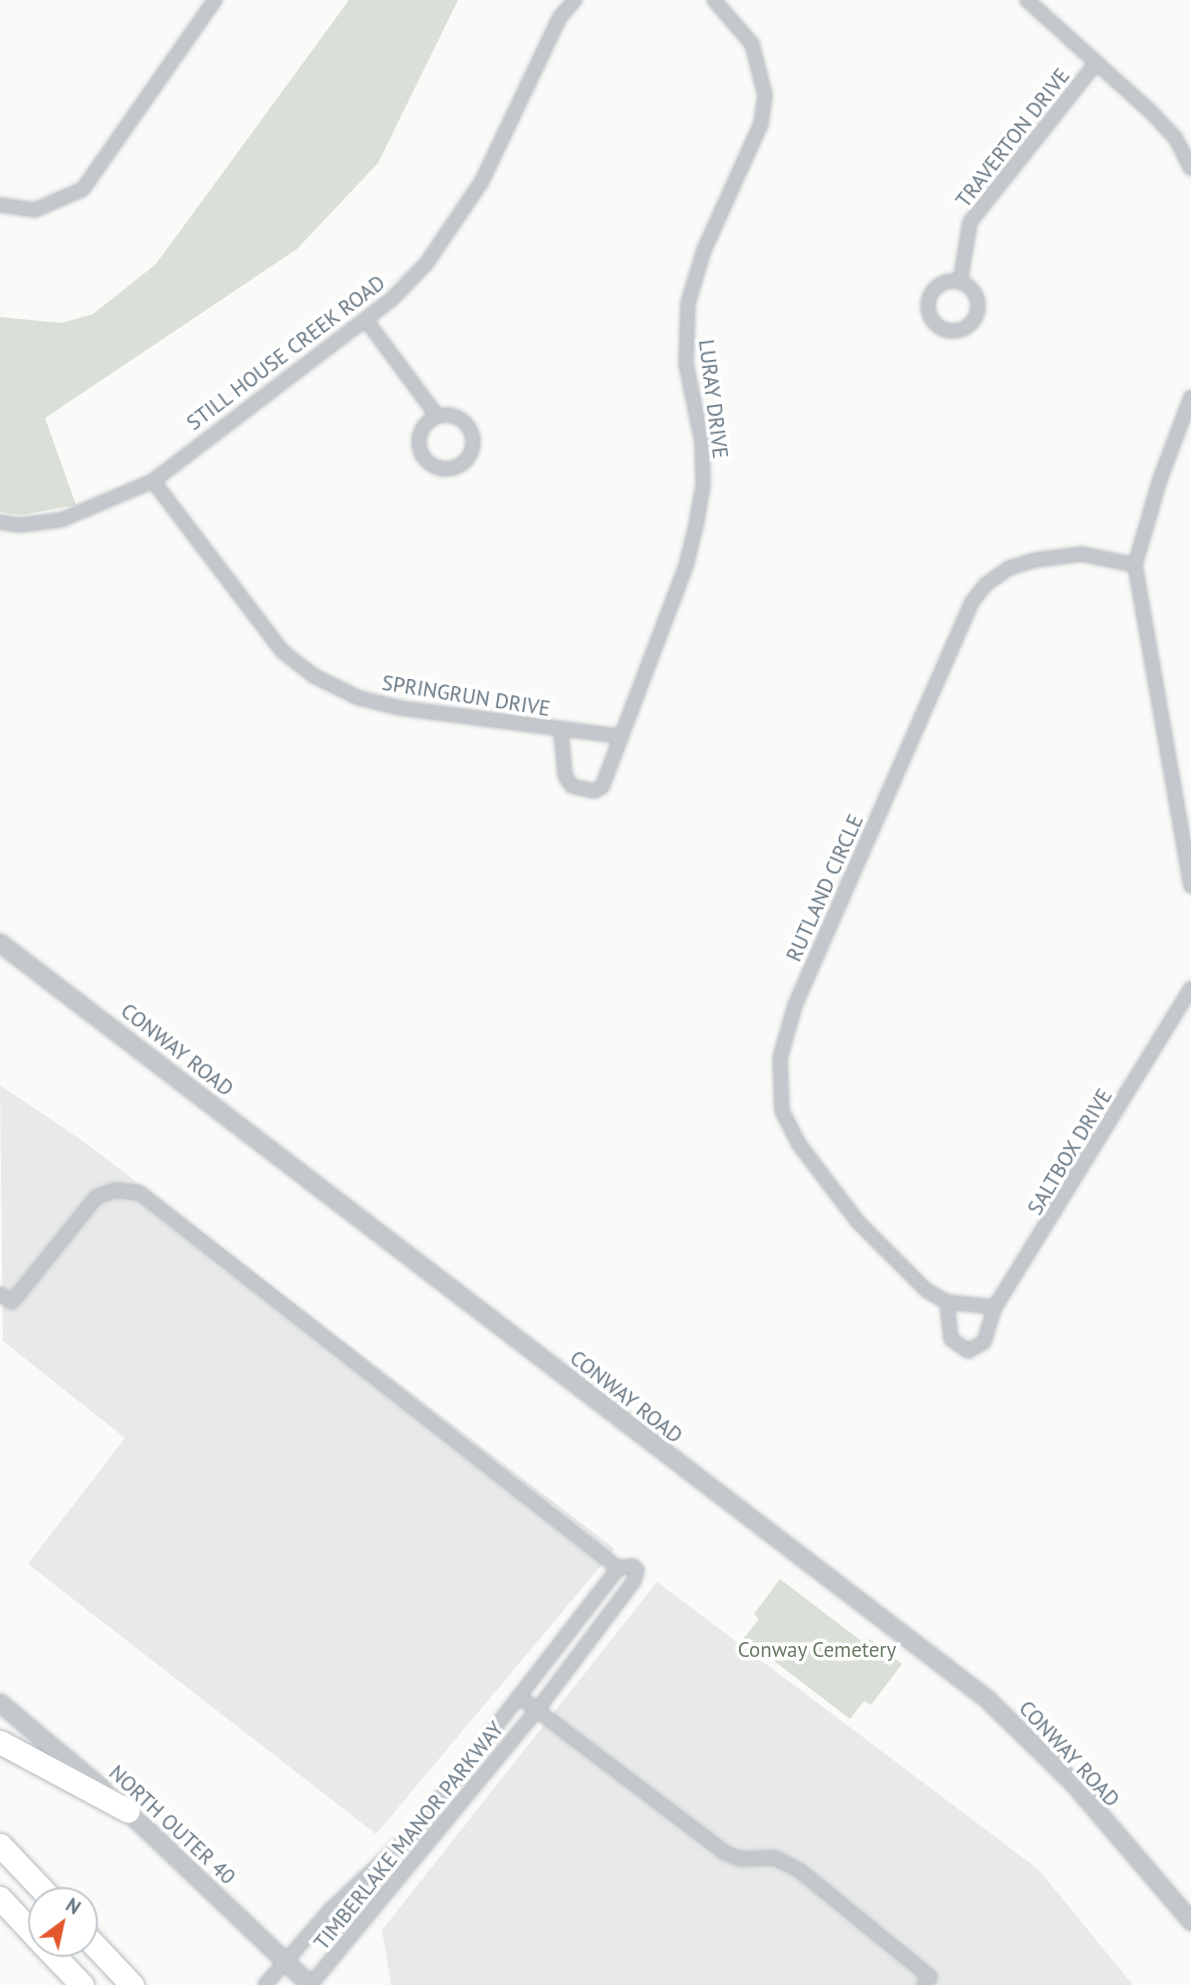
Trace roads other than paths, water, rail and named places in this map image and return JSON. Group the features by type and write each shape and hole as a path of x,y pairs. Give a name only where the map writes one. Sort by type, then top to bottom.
{"highway":[{"path":"0,1742 128,1811"},
{"path":"0,1845 40,1887"},
{"path":"0,1898 28,1928"},
{"path":"98,1949 132,1985"},
{"path":"55,1957 82,1985"}],"street":[{"path":"0,205 35,210 83,189 215,0"},
{"name":"STILL HOUSE CREEK ROAD","path":"0,522 20,526 61,520 153,481 366,320 426,264 482,181 560,17 575,0"},
{"name":"LURAY DRIVE","path":"561,731 565,776 572,786 594,791 609,774 618,736 686,566 703,486 702,442 686,364 688,303 704,250 761,124 762,71 752,44 714,0"},
{"path":"1027,0 1168,130 1191,168"},
{"name":"TRAVERTON DRIVE","path":"961,282 970,222 1097,62"},
{"path":"961,282 976,296 977,315 966,328 949,331 932,320 928,300 941,284 961,282"},
{"path":"366,320 436,416"},
{"path":"1191,397 1160,479 1135,565 1191,886"},
{"path":"436,416 455,416 469,428 471,452 459,465 441,468 423,456 422,429 436,416"},
{"name":"SPRINGRUN DRIVE","path":"153,481 282,651 314,676 359,698 400,708 561,731 618,736"},
{"name":"RUTLAND CIRCLE","path":"995,1307 965,1306 947,1302 926,1290 858,1222 798,1143 782,1111 778,1080 786,1027 972,602 986,584 1009,568 1035,560 1082,554 1135,565"},
{"name":"CONWAY ROAD","path":"0,943 987,1699 1073,1783 1191,1921"},
{"name":"SALTBOX DRIVE","path":"947,1302 951,1339 968,1351 984,1342 995,1307 1191,989"},
{"path":"0,1294 12,1302 96,1197 115,1190 140,1193 618,1568"},
{"name":"TIMBERLAKE MANOR PARKWAY","path":"265,1985 331,1909 415,1831 521,1698 618,1568 634,1566 637,1576 537,1710 310,1985"},
{"path":"521,1698 724,1853 741,1859 775,1858 799,1870 930,1977 924,1985"},
{"name":"NORTH OUTER 40","path":"0,1703 128,1811 310,1985"}],"park label":[{"name":"Conway Cemetery","path":"817,1650"}]}
